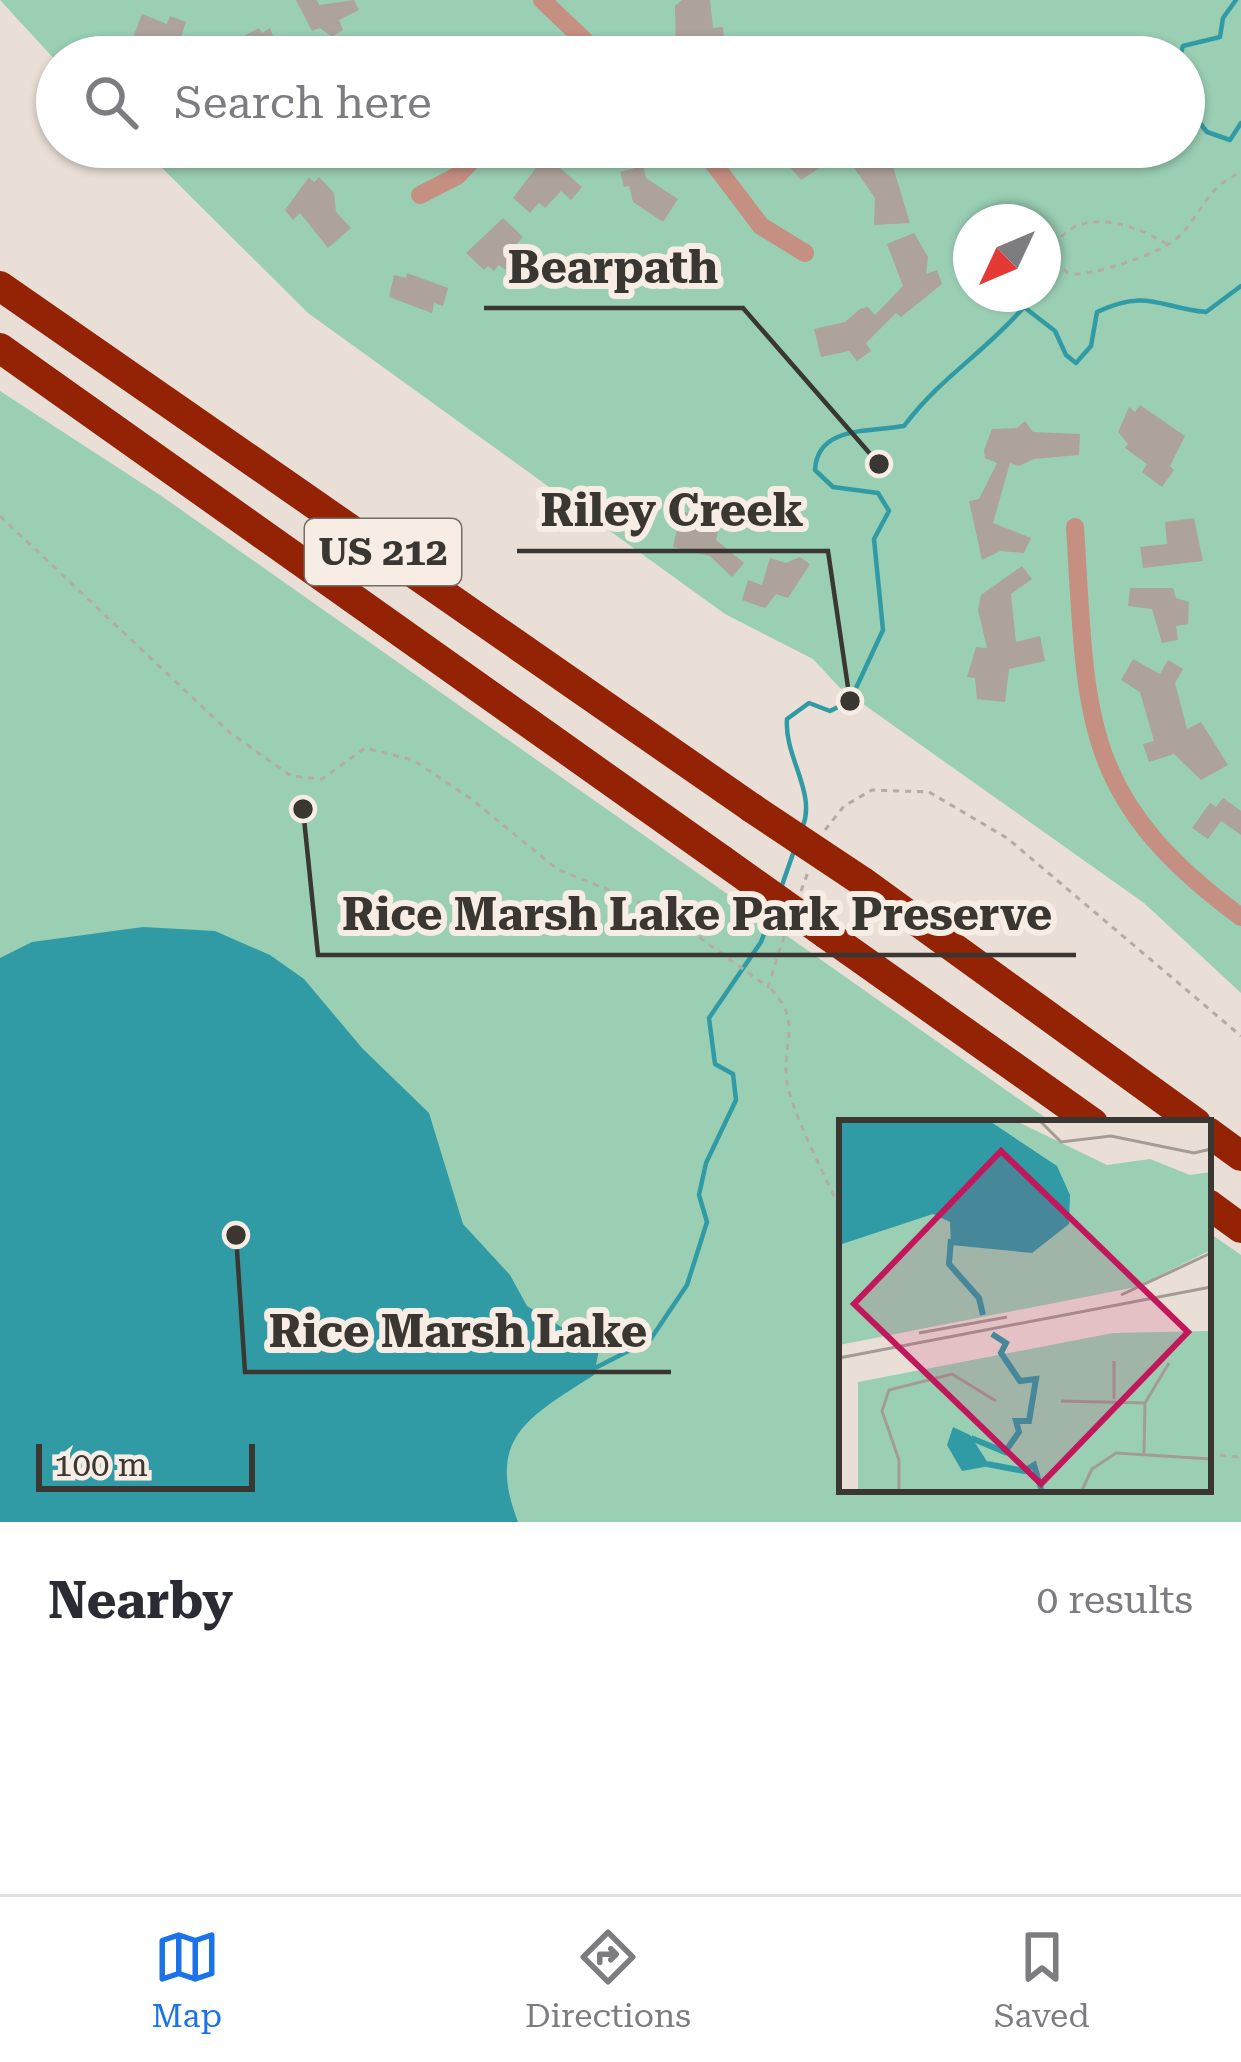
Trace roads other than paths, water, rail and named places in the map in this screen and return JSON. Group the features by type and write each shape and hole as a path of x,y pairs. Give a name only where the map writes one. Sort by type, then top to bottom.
{"highway":[{"name":"US 212","path":"5,288 863,882 1192,1120"},
{"name":"US 212","path":"0,348 1089,1120"},
{"path":"0,374 115,433"},
{"path":"1211,1134 1241,1156"},
{"path":"1211,1206 1241,1228"}],"street":[{"path":"542,0 577,36"},
{"path":"420,195 464,168"},
{"path":"717,168 760,226 805,253"},
{"path":"1075,527 1084,667 1102,755 1136,821 1159,850 1241,917"}],"water":[{"path":"143,927 215,931 270,955 304,979 362,1048 429,1113 463,1224 510,1275 527,1306 599,1350 594,1375 533,1418 510,1449 509,1493 518,1522 0,1522 0,958 32,942"}],"waterway":[{"path":"1205,41 1220,37 1223,18 1236,0"},
{"path":"1205,129 1230,140 1241,123"},
{"path":"803,826 806,800 787,719 809,703 830,711 850,701 883,630 874,539 889,511 878,493 833,487 815,470 825,445 847,434 904,426 1024,307 1055,331 1066,355 1076,363 1091,346 1097,312 1142,300 1206,312 1241,286"},
{"path":"781,888 795,848"},
{"path":"593,1369 650,1340 687,1285 707,1222 699,1195 706,1163 736,1100 733,1074 715,1064 709,1018 761,942 773,910"}],"place":[{"name":"Bearpath","path":"879,464"},
{"name":"Riley Creek","path":"850,701"},
{"name":"Rice Marsh Lake Park Preserve","path":"303,809"},
{"name":"Rice Marsh Lake","path":"236,1235"}]}
